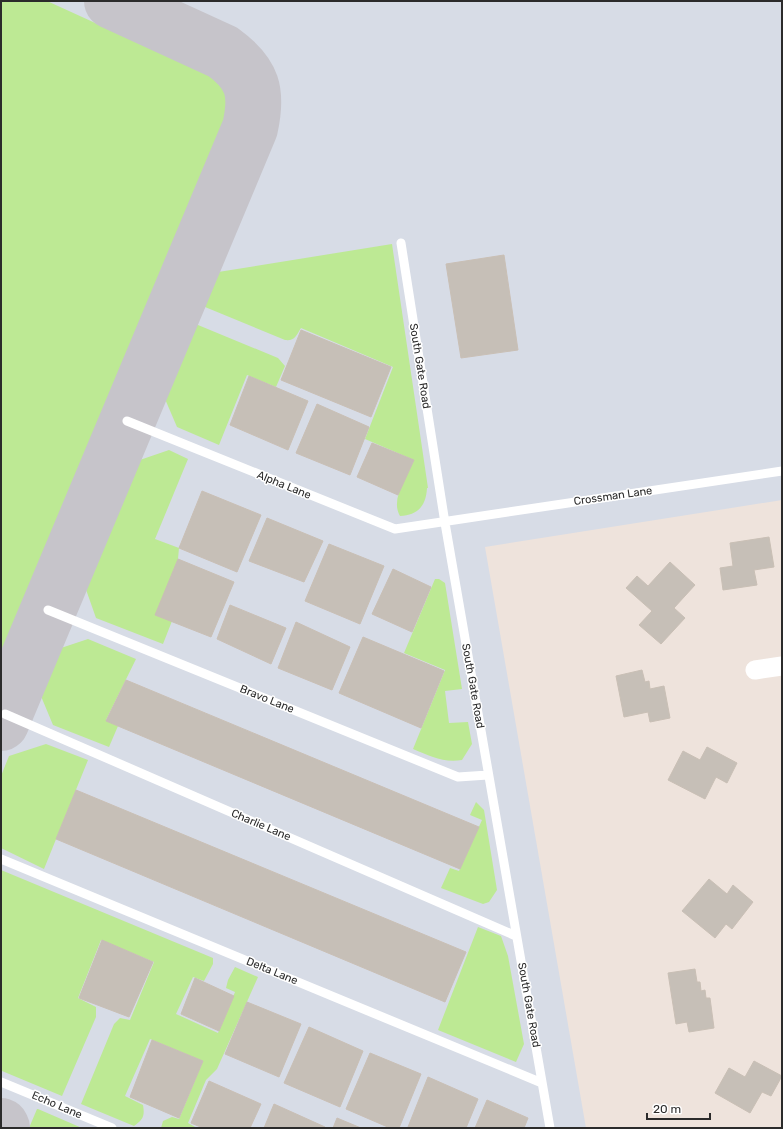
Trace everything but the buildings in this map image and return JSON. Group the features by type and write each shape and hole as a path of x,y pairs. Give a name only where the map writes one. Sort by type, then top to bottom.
{"street":[{"path":"754,670 782,666"}],"lane":[{"name":"South Gate Road","path":"401,243 445,523 550,1128"},
{"name":"Alpha Lane","path":"127,421 395,529 445,523"},
{"name":"Crossman Lane","path":"445,523 782,471"},
{"name":"Bravo Lane","path":"48,610 458,777 488,775"},
{"name":"Charlie Lane","path":"5,714 516,936"},
{"name":"Delta Lane","path":"1,859 542,1083"},
{"name":"Echo Lane","path":"1,1082 112,1128"}],"shaded area":[{"path":"1,1 782,1 782,500 485,547 586,1128 1,1128"}],"green space":[{"path":"1,1 47,1 216,78 237,111 234,123 1,675"},
{"path":"392,244 428,488 423,505 420,508 412,514 400,516 397,509 398,495 414,460 365,439 393,367 301,328 293,339 285,340 205,307 200,300 212,273"},
{"path":"198,325 278,358 285,366 276,387 247,375 219,445 177,427 162,392 189,326"},
{"path":"169,450 188,459 155,539 179,548 178,559 156,615 172,621 163,644 96,618 83,581 134,462"},
{"path":"435,579 439,579 445,583 462,689 445,691 449,723 468,722 472,744 462,760 455,761 443,760 413,749 445,670 404,653"},
{"path":"88,639 136,659 106,720 118,726 109,747 53,725 38,689 52,651"},
{"path":"46,744 88,760 44,869 1,848 1,776 9,756"},
{"path":"476,802 484,810 497,890 489,902 483,904 441,888 450,868 459,871 482,820 470,815"},
{"path":"1,870 213,958 213,964 204,981 193,977 176,1014 218,1033 235,992 226,988 228,980 235,967 258,977 217,1069 206,1080 188,1123 197,1128 161,1128 163,1121 172,1117 179,1119 203,1061 150,1039 125,1096 143,1105 143,1117 139,1122 134,1126 81,1104 114,1024 120,1018 130,1020 154,962 101,940 78,998 96,1007 96,1017 62,1096 2,1071"},
{"path":"478,927 501,936 508,956 524,1044 516,1062 438,1030"},
{"path":"38,1109 82,1128 29,1128"}],"taxiway":[{"path":"1,723 250,128 252,115 253,94 251,85 247,76 233,60 223,52 112,1"}]}
